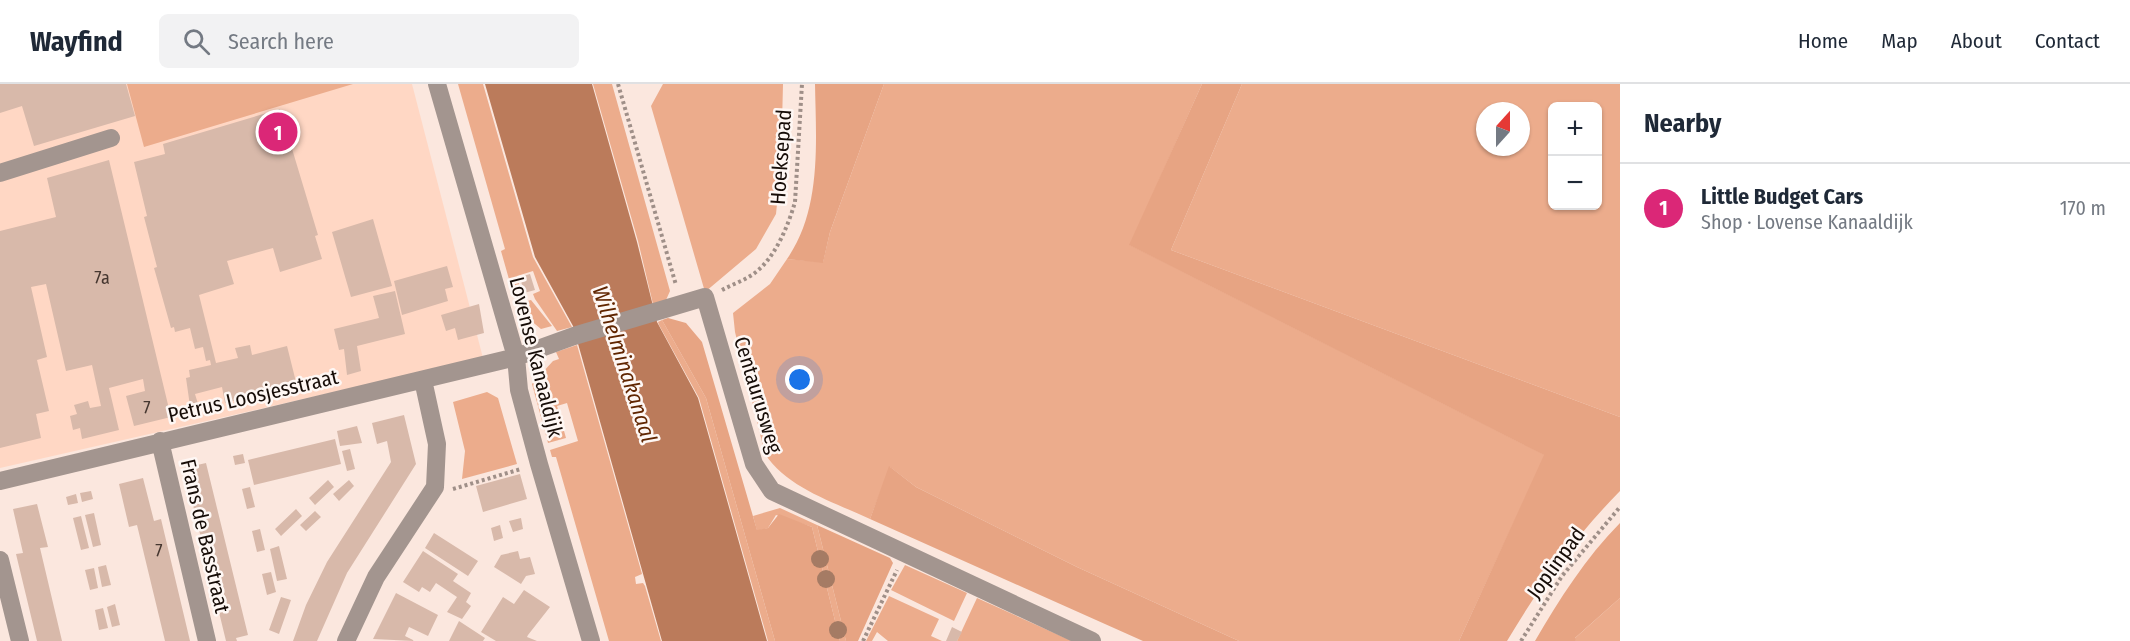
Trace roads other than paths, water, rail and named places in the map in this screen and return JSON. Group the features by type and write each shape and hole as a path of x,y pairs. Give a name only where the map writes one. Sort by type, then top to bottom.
{"street":[{"name":"Lovense Kanaaldijk","path":"437,84 516,357 519,390 591,641"},
{"path":"0,173 111,138"},
{"name":"Centaurusweg","path":"516,357 574,336 682,306 705,297 754,464 772,491 1092,641"},
{"name":"Petrus Loosjesstraat","path":"0,481 516,357"},
{"path":"346,641 376,577 435,487 437,444 423,380"},
{"name":"Frans de Basstraat","path":"160,441 207,641"},
{"path":"0,560 20,641"}],"water":[{"name":"Wilhelminakanaal","path":"485,84 592,84 657,322 698,398 767,641 662,641 573,326 535,257"}],"place":[{"name":"Little Budget Cars","path":"278,132"}]}
